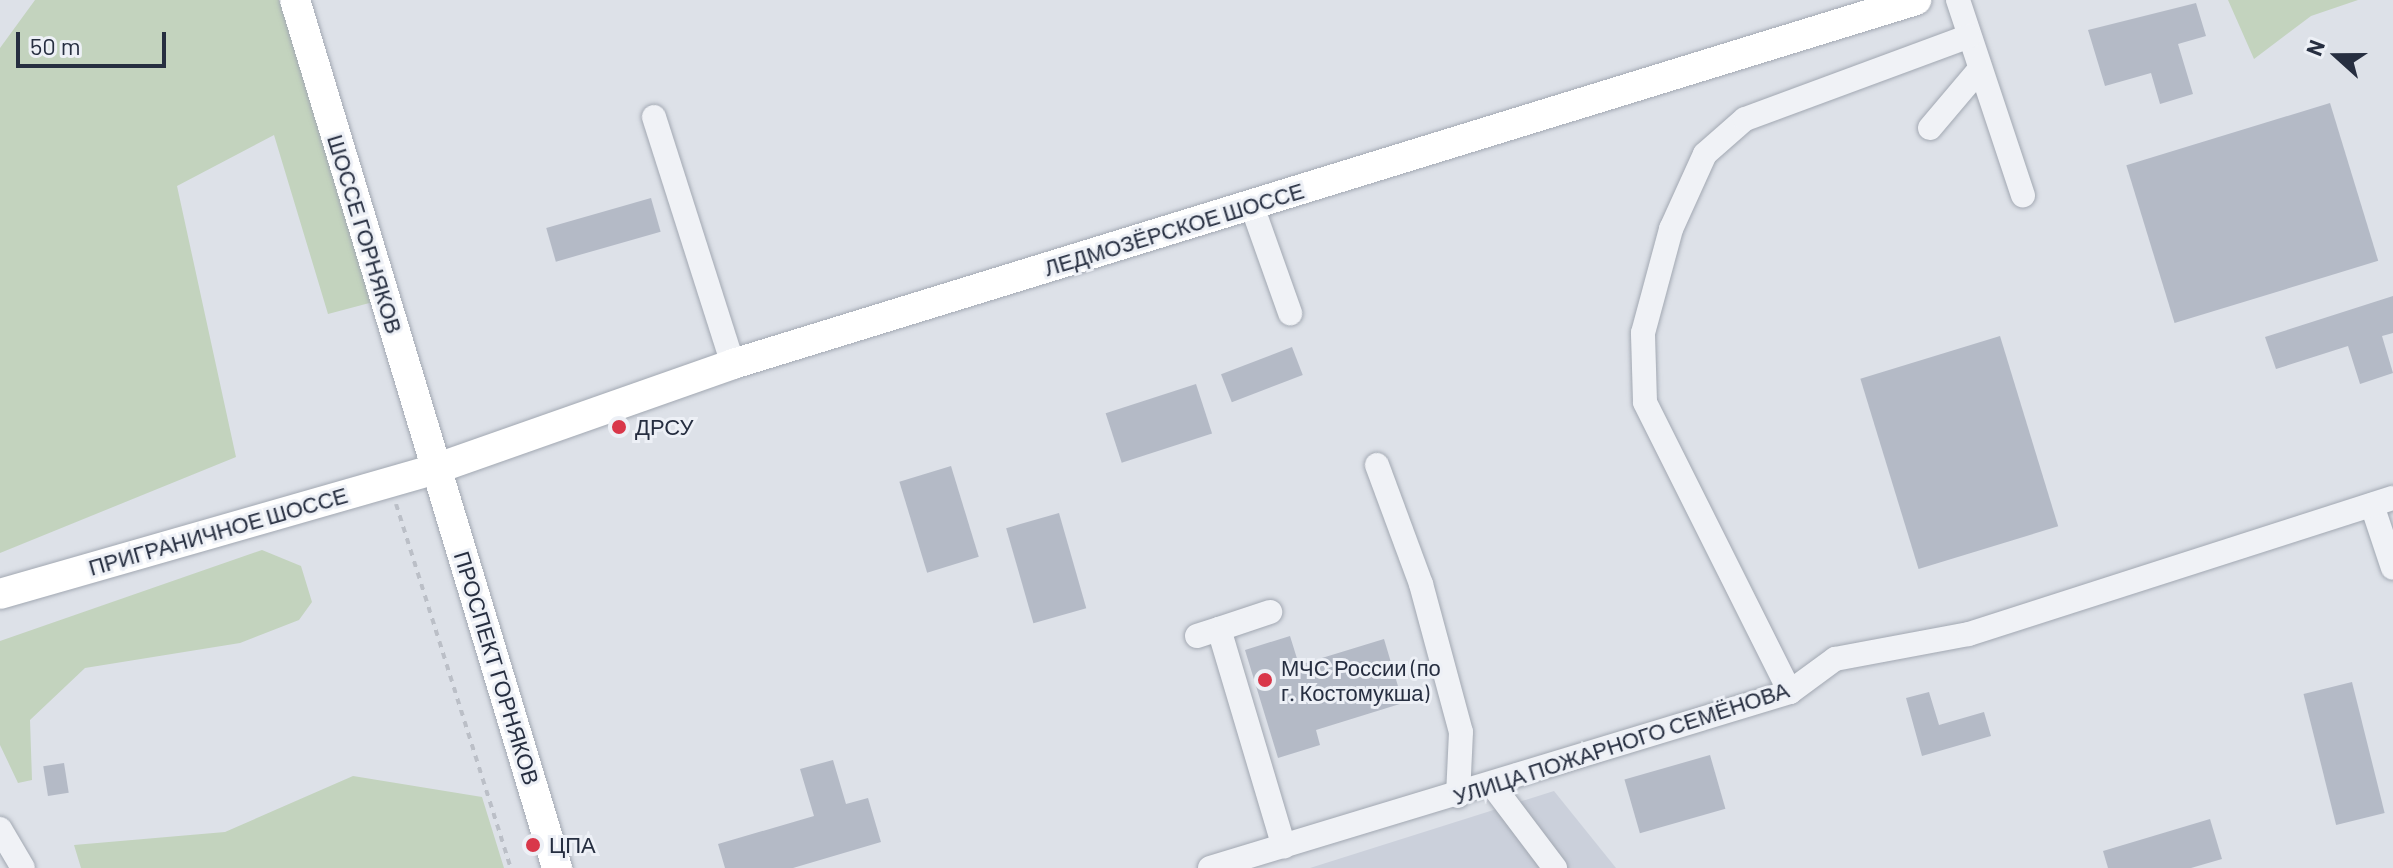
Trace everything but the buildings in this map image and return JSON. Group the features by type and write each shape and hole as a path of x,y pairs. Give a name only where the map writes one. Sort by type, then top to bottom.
{"main road":[{"name":"ШОССЕ ГОРНЯКОВ","path":"295,0 435,469"},
{"name":"ЛЕДМОЗЁРСКОЕ ШОССЕ","path":"435,469 733,364 1916,0"},
{"name":"ПРИГРАНИЧНОЕ ШОССЕ","path":"0,594 435,469"},
{"name":"ПРОСПЕКТ ГОРНЯКОВ","path":"435,469 557,868"}],"street":[{"path":"1958,0 2023,195"},
{"path":"1790,692 1645,402 1643,333 1671,229 1705,154 1745,119 1969,36"},
{"path":"1930,128 1979,70"},
{"path":"654,117 733,364"},
{"path":"1252,206 1290,313"},
{"path":"1377,465 1421,584 1461,732 1458,796"},
{"path":"2382,501 2393,568"},
{"name":"УЛИЦА ПОЖАРНОГО СЕМЁНОВА","path":"1210,868 1493,786 1790,692 1835,659 1969,634 2382,501"},
{"path":"1270,612 1208,632 1284,847"},
{"path":"1493,786 1555,868"},
{"path":"0,829 23,868"}],"path":[{"path":"389,482 511,868"}],"shaded area":[{"path":"1554,791 1616,868 1310,868"}],"green space":[{"path":"35,0 279,0 377,301 328,314 274,135 177,186 236,457 0,553 0,48"},
{"path":"2228,0 2358,0 2311,16 2254,59"},
{"path":"262,550 301,566 312,602 299,620 240,643 85,668 30,720 32,780 18,783 0,745 0,641"},
{"path":"353,776 482,797 504,868 81,868 74,845 225,832"}],"place":[{"name":"ДРСУ","path":"619,427"},
{"name":"МЧС России (по г. Костомукша)","path":"1265,680"},
{"name":"ЦПА","path":"533,845"}]}
